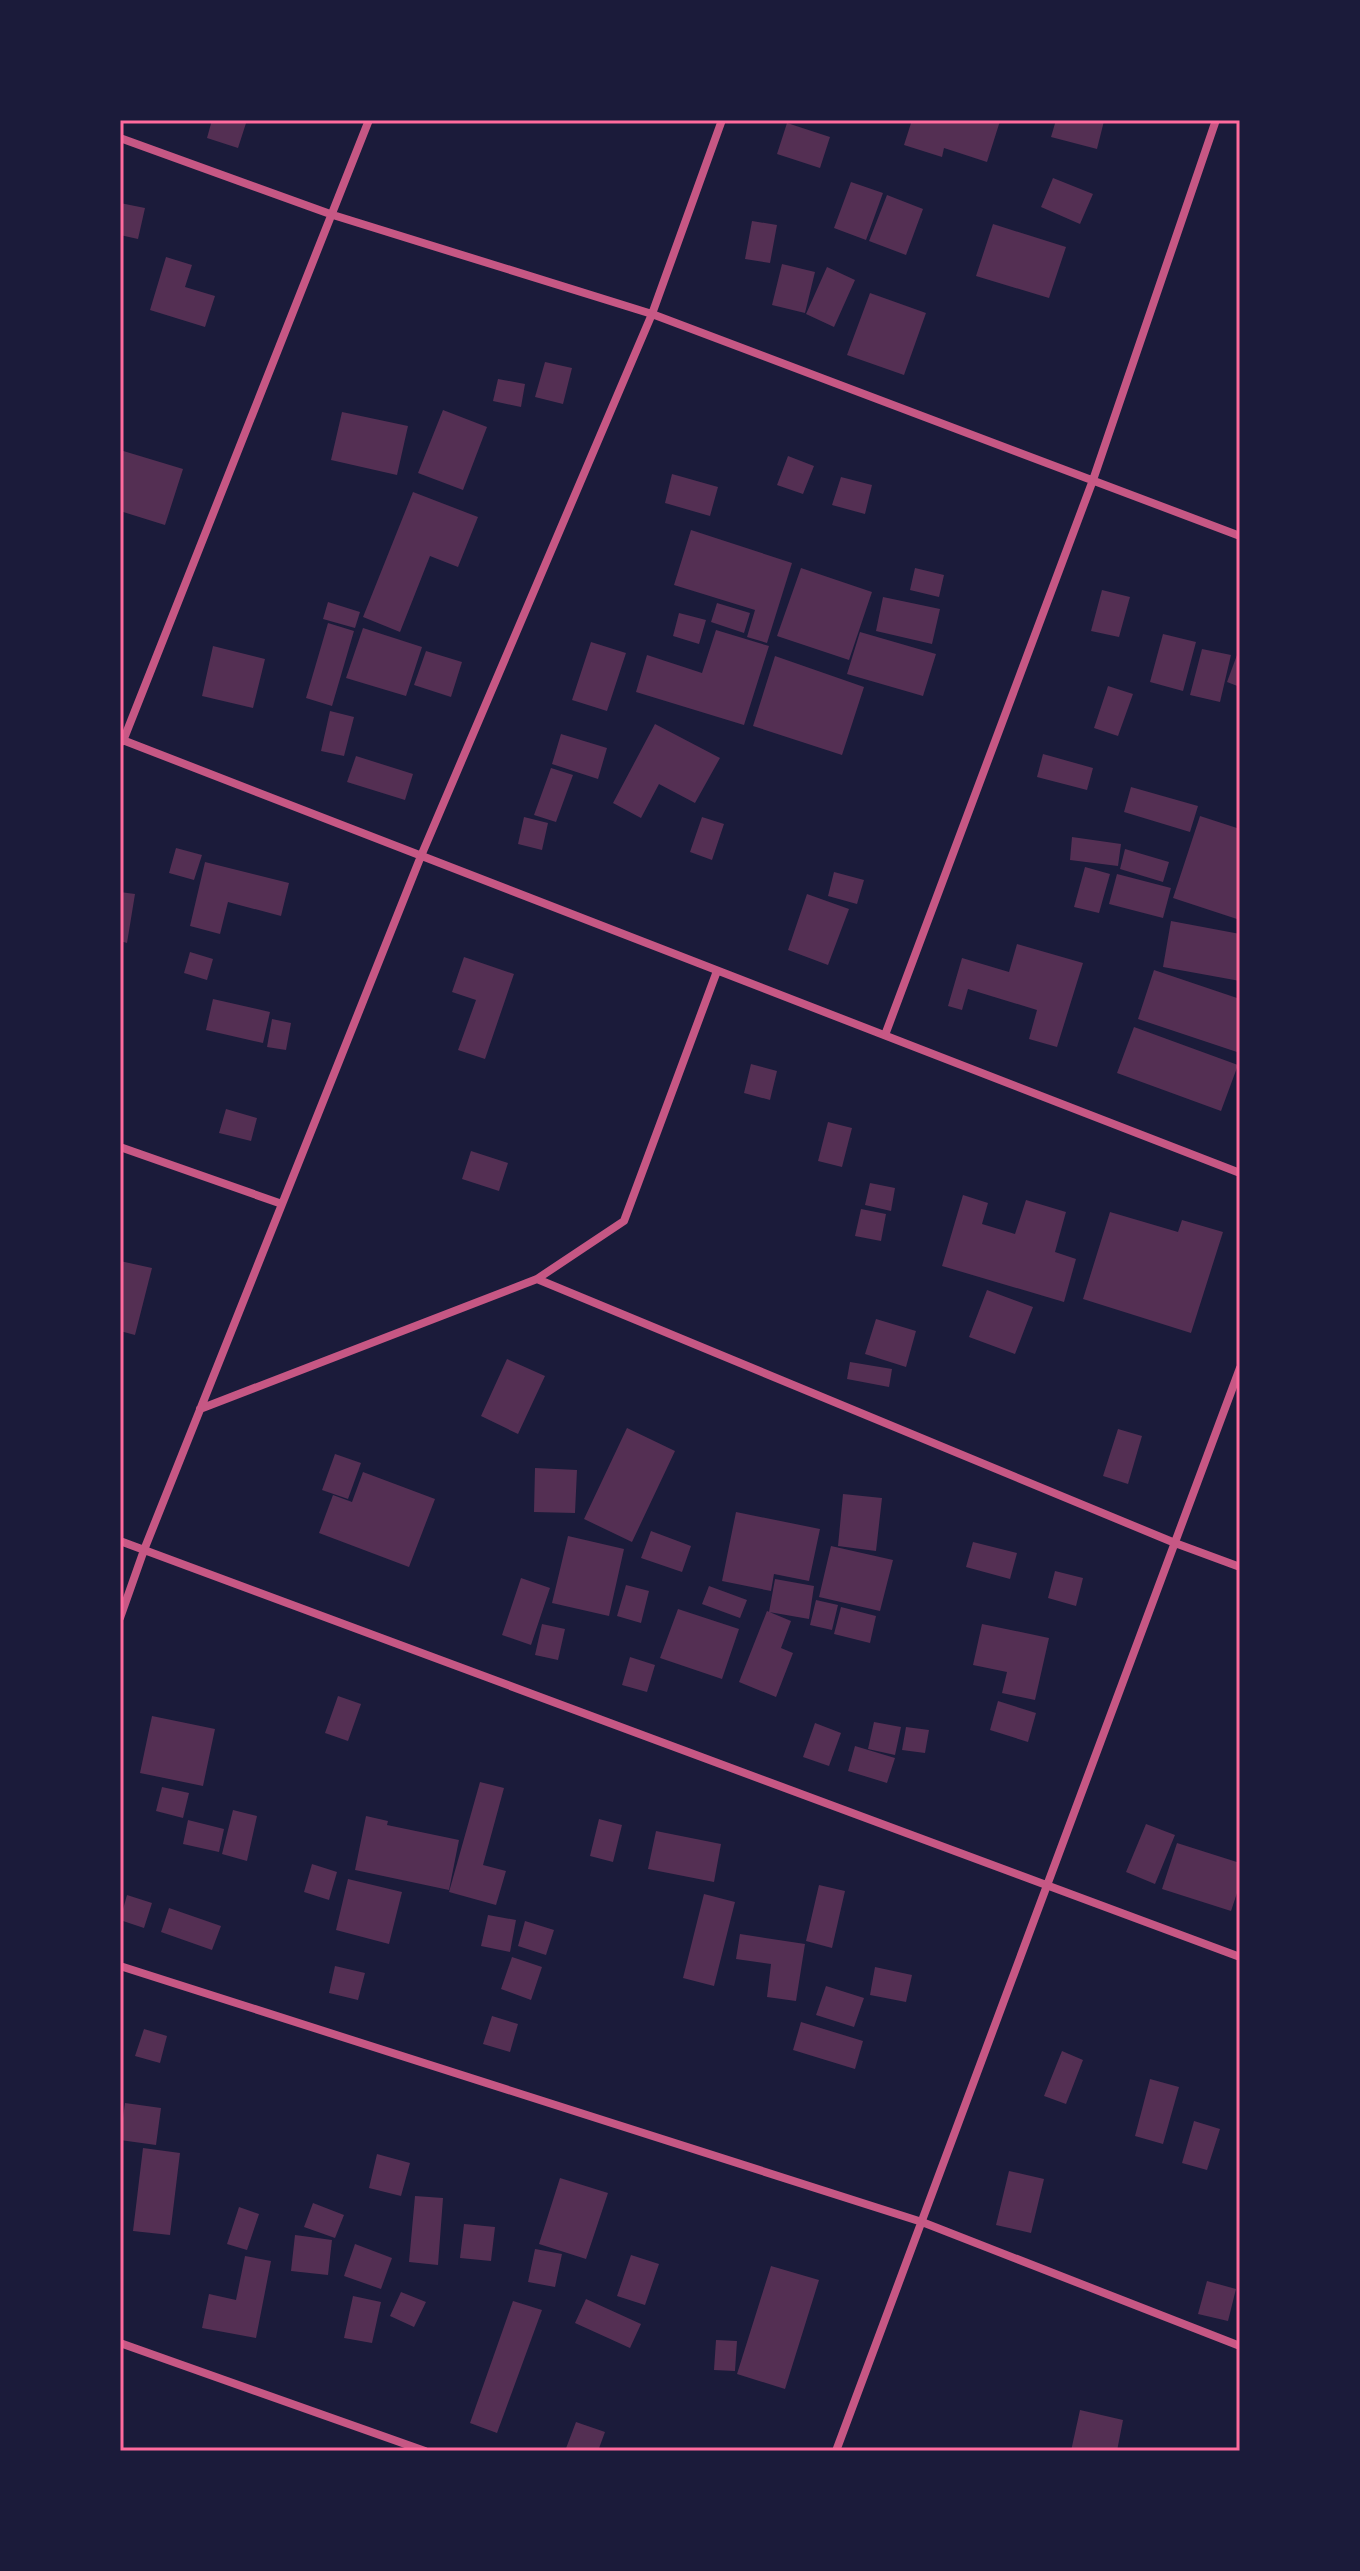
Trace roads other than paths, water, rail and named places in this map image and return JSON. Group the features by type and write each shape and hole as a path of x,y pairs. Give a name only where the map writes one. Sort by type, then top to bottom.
{"street":[{"path":"369,120 122,740 1240,1173"},
{"path":"120,1618 144,1550 421,856 652,314 722,120"},
{"path":"885,1035 1093,480 1216,120"},
{"path":"120,138 333,215 652,314 1240,536"},
{"path":"200,1409 537,1279 624,1221 717,971"},
{"path":"120,1147 282,1204"},
{"path":"537,1279 1175,1543 1240,1567"},
{"path":"836,2451 1240,1368"},
{"path":"120,1541 1240,1957"},
{"path":"120,1966 922,2222 1240,2346"},
{"path":"120,2343 425,2451"}]}
